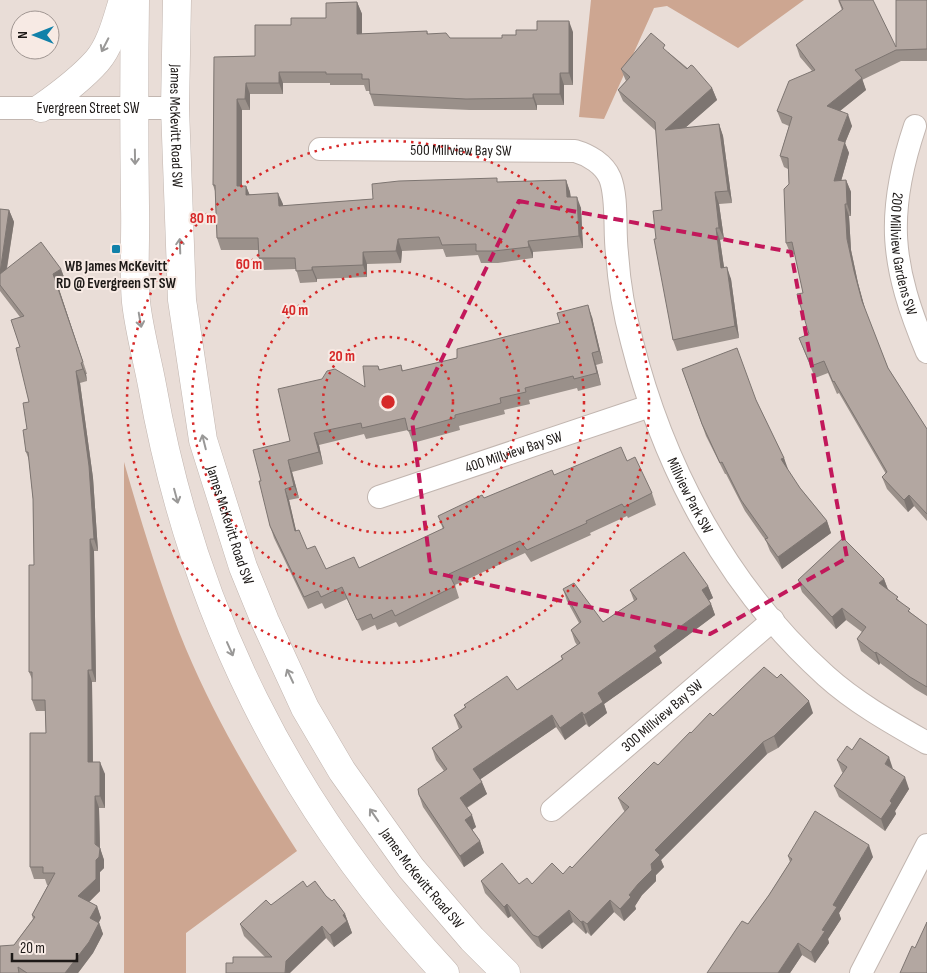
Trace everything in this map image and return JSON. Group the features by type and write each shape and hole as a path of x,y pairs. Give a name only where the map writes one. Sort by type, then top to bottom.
{"main road":[{"path":"41,108 65,92 98,60 114,27 123,0"},
{"path":"135,0 136,301 163,449 178,504 214,612 266,726 309,798 351,862 397,920 445,973"},
{"name":"James McKevitt Road SW","path":"177,0 175,108 182,300 203,440 243,568 305,708 342,771 411,868 472,939 506,973"}],"street":[{"name":"Evergreen Street SW","path":"0,108 175,108"},
{"name":"200 Millview Gardens SW","path":"915,126 904,157 896,198 895,249 911,315 927,352"},
{"name":"500 Millview Bay SW","path":"320,150 576,151 600,164"},
{"name":"Millview Park SW","path":"600,164 610,177 613,190 616,253 630,337 650,406 679,480 700,518 747,589 773,620 827,677 880,716 927,742"},
{"name":"400 Millview Bay SW","path":"379,497 650,406"},
{"name":"300 Millview Bay SW","path":"552,810 773,620"},
{"path":"861,973 927,845"}],"highlighted area":[{"path":"519,201 791,252 847,558 710,634 431,572 412,420"}],"shaded area":[{"path":"591,0 804,0 738,48 667,6 654,8 604,119 579,117"},
{"path":"124,462 160,580 186,649 210,701 237,752 297,851 186,933 186,973 124,973"}],"building":[{"path":"839,0 873,0 896,47 896,0 927,0 927,49 896,50 855,70 862,78 827,106 848,114 838,140 845,142 834,181 846,180 847,239 862,301 888,368 927,429 927,514 909,495 904,500 882,477 887,472 833,382 824,361 811,366 799,338 809,334 797,294 803,293 792,242 786,243 784,189 789,184 788,158 780,156 792,117 777,111 789,81 815,70 796,45 843,9"},
{"path":"357,2 357,34 427,31 427,34 446,33 450,38 502,38 502,35 516,35 516,30 537,30 537,21 569,21 569,73 560,73 560,94 533,94 533,98 466,99 370,94 369,79 362,79 362,74 326,74 326,72 279,72 279,83 246,83 245,99 237,99 237,186 246,186 246,195 278,193 279,206 373,199 372,184 399,181 497,178 497,182 566,180 567,197 577,197 579,236 528,241 529,247 494,251 476,251 476,244 442,245 439,237 398,239 396,251 363,252 363,265 312,267 312,270 296,271 295,258 259,258 258,238 217,238 215,185 213,185 214,57 255,56 255,25 291,25 291,18 326,18 326,3"},
{"path":"651,33 665,45 663,48 687,69 691,65 693,66 712,88 665,130 719,124 728,191 715,192 719,228 716,228 721,268 727,267 735,326 673,340 654,239 656,239 653,211 662,210 655,122 618,90 630,77 621,69"},
{"path":"0,209 9,210 0,273"},
{"path":"41,242 61,269 53,274 83,362 81,363 83,369 76,371 89,466 94,539 90,539 92,670 88,670 88,762 100,762 100,796 95,796 95,844 100,848 99,857 96,860 96,879 78,896 97,906 90,918 99,923 89,942 65,973 27,973 18,967 19,973 0,973 0,946 14,945 35,917 32,915 55,873 43,873 43,867 30,867 30,733 46,733 45,700 32,700 32,672 29,672 29,565 34,565 33,499 28,452 26,452 23,430 27,429 23,403 29,402 16,348 20,347 11,320 24,316 0,285 0,274"},
{"path":"588,305 599,351 592,353 597,373 574,379 573,376 525,388 526,392 500,398 501,403 455,415 455,418 408,431 405,418 362,428 361,423 314,433 319,452 288,460 294,486 285,489 295,531 299,530 307,549 315,546 326,569 354,557 359,568 444,528 438,516 482,495 484,498 552,470 554,475 621,447 627,461 635,457 652,493 624,507 622,504 586,521 587,523 527,550 520,541 449,574 455,586 395,616 392,610 373,619 371,614 357,620 342,587 321,597 318,591 304,597 270,526 253,450 290,441 278,389 322,379 327,371 335,369 365,387 363,366 378,366 379,370 401,365 402,371 457,358 457,349 560,323 557,313"},
{"path":"737,348 756,400 784,458 781,459 800,488 827,521 778,557 765,539 768,538 741,500 722,462 720,463 702,424 682,369"},
{"path":"843,538 884,579 879,583 898,597 896,599 910,609 908,611 927,625 927,687 857,639 866,627 842,608 832,617 798,580"},
{"path":"684,552 708,586 702,590 711,604 654,646 657,651 598,693 603,702 584,715 582,712 560,728 552,715 473,769 482,782 460,798 472,815 465,820 480,841 460,856 419,795 418,789 447,769 432,748 462,727 454,715 466,707 464,705 507,676 517,690 563,659 561,656 580,643 571,630 581,622 563,589 574,583 603,622 637,599 630,590"},
{"path":"764,667 777,678 781,674 809,701 774,736 763,742 655,850 660,855 651,864 652,870 638,884 629,895 631,897 620,909 610,900 587,924 583,921 581,922 569,910 538,937 533,935 507,904 504,907 481,881 502,863 519,884 527,878 532,884 552,863 563,874 570,866 572,868 629,807 618,798 654,762 658,765 710,713 713,716"},
{"path":"860,738 889,757 885,764 905,777 890,801 892,803 881,819 834,786 847,767 837,760 847,746 852,750"},
{"path":"815,811 869,845 833,905 837,907 822,930 825,931 811,952 798,943 778,973 707,973 742,921 748,924 769,895 792,859 788,856"},
{"path":"303,881 307,887 315,881 326,896 332,901 334,899 345,914 343,915 347,921 330,935 322,926 286,961 285,973 226,973 226,963 233,963 233,957 272,957 240,924 266,900 271,905"},
{"path":"927,922 927,973 900,973 912,946 915,948"}],"place":[{"name":"WB James McKevitt RD @ Evergreen ST SW","path":"116,249"}]}
